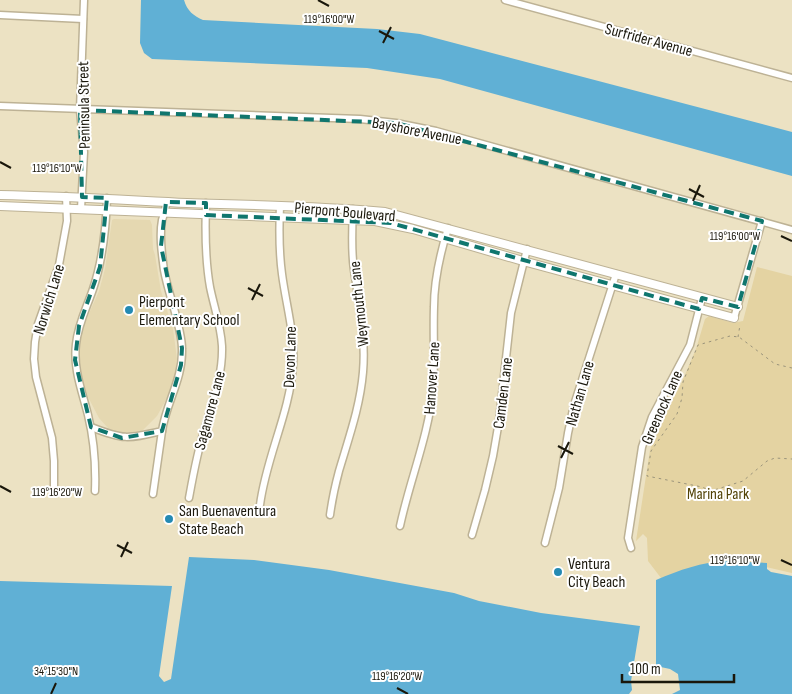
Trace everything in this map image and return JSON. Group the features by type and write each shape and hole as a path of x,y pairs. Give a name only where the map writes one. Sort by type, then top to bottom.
{"street":[{"name":"Peninsula Street","path":"81,209 84,152 80,110 84,0"},
{"name":"Surfrider Avenue","path":"505,0 792,78"},
{"path":"0,15 83,19"},
{"name":"Bayshore Avenue","path":"0,106 360,119 396,122 436,131 792,230"},
{"name":"Pierpont Boulevard","path":"0,195 66,196 386,212 738,307"},
{"name":"Norwich Lane","path":"54,489 52,438 36,377 34,350 38,324 59,265 67,221 66,196"},
{"path":"95,491 95,461 91,427 77,377 75,360 79,326 100,267 108,198"},
{"path":"152,494 164,418 178,381 182,348 164,271 161,246 162,221 166,202"},
{"name":"Sagamore Lane","path":"189,498 196,461 222,366 220,328 207,267 206,203"},
{"name":"Pierpont Boulevard","path":"0,206 375,221 445,238 523,262 734,318"},
{"name":"Devon Lane","path":"260,505 265,474 286,407 293,364 291,320 282,276 280,252 280,206"},
{"name":"Weymouth Lane","path":"330,516 339,470 354,426 363,371 362,325 354,269 353,209"},
{"path":"734,318 762,221"},
{"name":"Hanover Lane","path":"400,526 406,498 421,449 433,389 435,288 448,228"},
{"name":"Camden Lane","path":"472,535 493,456 499,421 511,313 527,250"},
{"name":"Nathan Lane","path":"545,543 559,488 574,405 616,274"},
{"name":"Greenock Lane","path":"631,548 628,538 642,447 652,417 690,344 702,298"},
{"path":"91,427 122,438 132,438 162,431"}],"path":[{"path":"738,337 740,325"},
{"path":"792,369 775,364 738,337 730,336 698,345 683,382 682,398 677,414 651,451 647,476 712,490 743,481 767,460 776,458 792,460"}],"highlighted area":[{"path":"80,110 396,123 762,221 738,307 702,298 699,309 391,223 206,215 206,203 166,202 161,246 182,348 181,365 162,431 122,438 91,427 75,360 79,326 100,267 107,198 82,197"}],"shaded area":[{"name":"Pierpont Elementary School","path":"112,220 150,220 161,291 173,329 177,359 172,389 157,416 143,430 128,434 118,433 108,428 99,418 88,397 78,363 82,329 99,291 105,269"}],"green space":[{"name":"Marina Park","path":"757,267 792,276 792,573 766,567 712,568 661,578 648,561 647,538 643,534 636,541 650,450 660,421 681,384 696,349 705,319 709,316 733,323 743,321"}],"water":[{"path":"141,0 184,0 191,13 203,20 377,29 420,34 792,132 792,176 440,79 367,68 152,59 144,53 140,43"},
{"path":"189,557 254,560 329,570 454,593 479,601 541,613 640,626 631,681 632,690 629,694 0,694 0,581 172,586 159,676 164,682 171,679"},
{"path":"727,561 767,563 767,569 771,572 792,576 792,694 672,694 680,690 678,674 670,669 656,666 656,580 691,567"}],"place":[{"name":"Pierpont Elementary School","path":"129,310"},
{"name":"San Buenaventura State Beach","path":"169,519"},
{"name":"Ventura City Beach","path":"558,572"}]}
